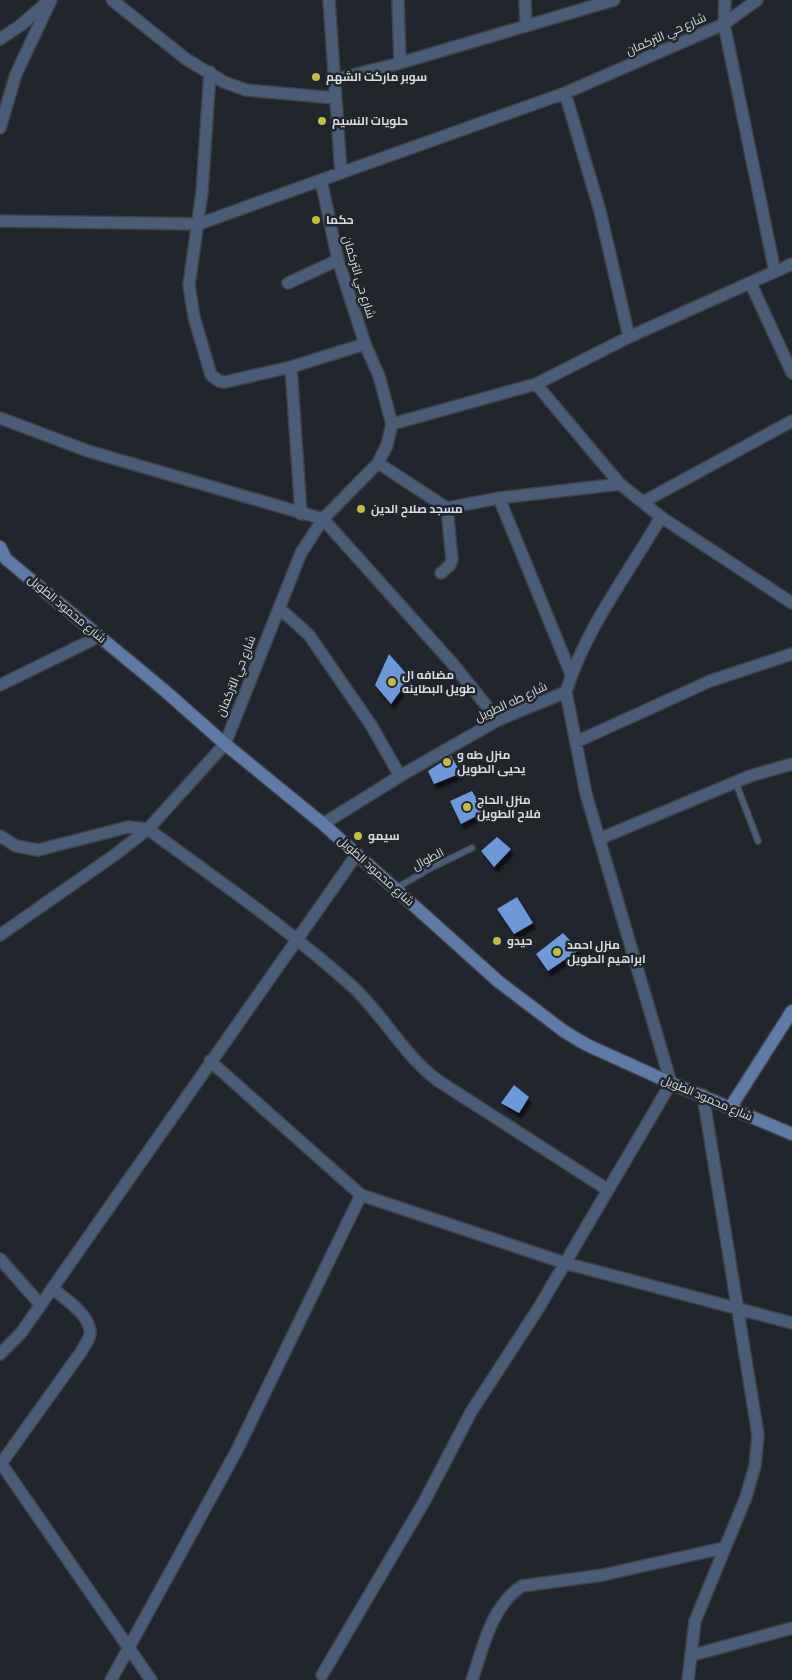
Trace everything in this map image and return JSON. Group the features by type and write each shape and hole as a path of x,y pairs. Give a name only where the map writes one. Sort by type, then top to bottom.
{"street":[{"path":"0,38 21,25 50,0"},
{"path":"0,128 16,74 50,0"},
{"path":"112,0 186,59 224,82 246,90 334,98"},
{"path":"329,0 334,98 341,173"},
{"path":"398,0 400,63"},
{"path":"525,0 526,25"},
{"path":"333,80 400,63 614,0"},
{"path":"725,0 724,24 775,272"},
{"name":"شارع حي التركمان","path":"0,935 116,854 148,829 224,744 301,553 323,519 378,463 387,445 392,424 379,376 365,344 338,260 321,180 566,93 724,24 757,0"},
{"path":"210,72 199,224 189,285 194,317 211,375 225,382 291,367 365,344"},
{"path":"566,93 600,211 629,337"},
{"path":"0,221 199,224 321,180"},
{"path":"288,283 338,260"},
{"path":"392,424 536,384 629,337 792,264"},
{"path":"751,284 792,373"},
{"path":"291,367 301,514"},
{"path":"536,384 620,484 661,517 792,603"},
{"path":"0,418 88,451 323,519 452,663 498,720"},
{"path":"643,502 792,421"},
{"path":"378,463 447,508 499,498 620,484"},
{"path":"499,498 571,674"},
{"path":"441,573 450,565 452,560 447,508"},
{"name":"شارع طه الطويل","path":"323,824 400,776 498,720 566,692 571,674 617,588 661,517"},
{"name":"شارع محمود الطويل","path":"1,552 224,744 323,824 499,982 565,1032 587,1045 671,1083 792,1134"},
{"path":"279,608 309,635 371,724 400,776"},
{"path":"0,685 100,636"},
{"path":"576,742 701,685 792,654"},
{"path":"322,1675 424,1502 471,1412 565,1263 671,1083 586,794 566,692"},
{"path":"599,839 736,783 792,764"},
{"path":"0,836 16,846 38,850 120,829 148,829 296,940 353,988 433,1077 608,1190"},
{"path":"0,1354 21,1333 357,854"},
{"path":"730,1108 792,1011"},
{"path":"210,1061 361,1195 565,1263 792,1323"},
{"path":"688,1680 693,1655 695,1621 723,1548 746,1497 755,1466 758,1435 703,1095"},
{"path":"111,1680 236,1452 361,1195"},
{"path":"0,1259 40,1304"},
{"path":"52,1288 82,1315 87,1321 90,1333 81,1352 0,1464 151,1680"},
{"path":"472,1680 500,1608 513,1592 522,1586 603,1576 723,1548"},
{"path":"693,1655 792,1628"}],"lane":[{"path":"736,783 758,841"},
{"name":"الطوال","path":"395,889 429,869 472,848"}],"building":[{"name":"مضافه ال طويل البطاينه","path":"389,654 410,678 391,704 375,685"},
{"name":"منزل طه و يحيى الطويل","path":"451,756 461,773 434,784 428,771"},
{"name":"منزل الحاج فلاح الطويل","path":"472,791 484,812 461,824 450,801"},
{"path":"497,837 511,849 494,867 481,851"},
{"path":"517,897 533,923 514,934 497,909"},
{"name":"منزل احمد ابراهيم الطويل","path":"563,933 579,950 548,971 536,954"},
{"path":"514,1085 529,1097 519,1113 501,1103"}],"place":[{"name":"سوبر ماركت الشهم","path":"316,77"},
{"name":"حلويات النسيم","path":"322,121"},
{"name":"حكما","path":"316,220"},
{"name":"مسجد صلاح الدين","path":"361,509"},
{"name":"مضافه ال طويل البطاينه","path":"392,682"},
{"name":"منزل طه و يحيى الطويل","path":"447,762"},
{"name":"منزل الحاج فلاح الطويل","path":"467,807"},
{"name":"سيمو","path":"358,836"},
{"name":"حيدو","path":"497,941"},
{"name":"منزل احمد ابراهيم الطويل","path":"557,952"}]}
